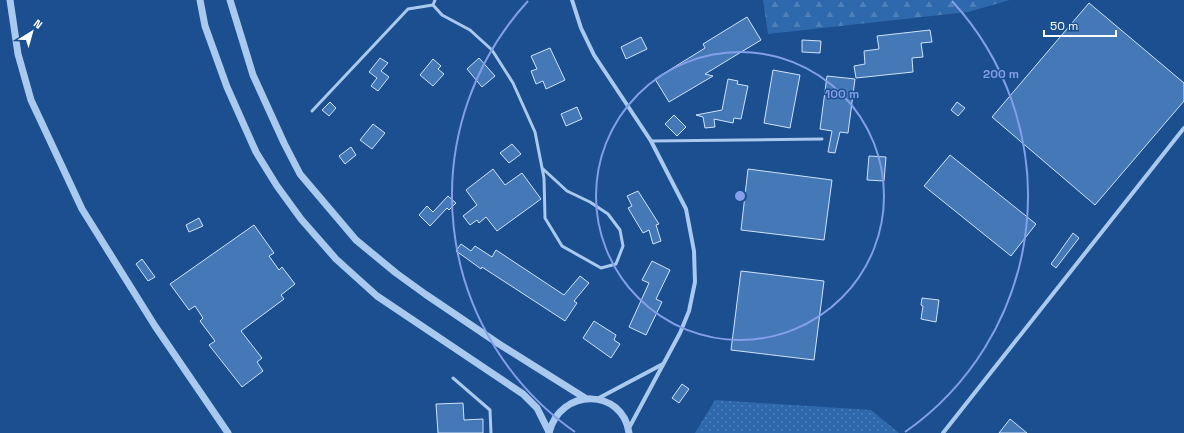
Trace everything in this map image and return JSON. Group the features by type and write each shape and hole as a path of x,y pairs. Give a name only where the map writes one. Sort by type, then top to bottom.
{"street":[{"path":"10,0 18,54 31,100 82,209 155,326 228,433"},
{"path":"200,0 205,26 227,87 256,152 276,186 301,219 336,259 376,296 523,394 537,408 548,432"},
{"path":"230,0 253,75 300,174 356,240 396,273 425,294 499,344 585,398"},
{"path":"572,0 581,28 594,55 651,141 686,209 694,251 695,282 689,311 680,333 629,431"},
{"path":"943,433 1184,128"},
{"path":"596,399 664,364"},
{"path":"548,432 553,419 562,409 573,402 585,398 596,399 607,403 616,409 624,417 629,431"}],"lane":[{"path":"433,5 435,0"},
{"path":"312,111 408,9 433,5"},
{"path":"433,5 442,15 470,30 492,50 513,83 535,132 542,168 545,218 562,246 601,268 616,264 623,246 620,230 608,214 590,202 567,191 542,168"},
{"path":"651,141 822,139"},
{"path":"453,378 490,410 491,433"}],"green space":[{"path":"763,0 1010,0 968,12 768,34"},
{"path":"715,400 871,410 899,433 695,433"}],"building":[{"path":"1089,3 1184,83 1184,101 1095,205 992,117"},
{"path":"747,17 761,40 705,74 713,76 669,102 655,79 705,48 703,44"},
{"path":"930,30 932,42 921,43 923,57 912,58 913,72 856,78 854,66 865,64 864,51 879,49 877,36"},
{"path":"641,37 647,49 626,59 621,47"},
{"path":"802,40 821,41 820,53 802,52"},
{"path":"550,48 565,80 546,89 543,81 536,84 531,71 537,69 531,56"},
{"path":"380,58 388,63 381,71 389,77 378,91 371,86 377,78 369,72"},
{"path":"479,58 495,76 482,87 467,69"},
{"path":"433,59 441,66 438,69 444,74 433,86 420,75"},
{"path":"773,70 800,75 790,128 764,123"},
{"path":"827,76 855,79 848,133 840,132 835,153 828,152 832,131 820,129"},
{"path":"728,79 738,81 737,84 748,86 741,119 734,118 733,123 714,119 715,127 705,128 703,117 696,115 722,110"},
{"path":"330,102 336,108 329,116 322,110"},
{"path":"957,102 965,108 958,116 951,110"},
{"path":"577,107 582,119 566,126 561,114"},
{"path":"674,115 686,127 677,136 665,124"},
{"path":"373,124 385,133 372,149 360,140"},
{"path":"512,144 521,154 509,163 500,153"},
{"path":"351,147 356,155 345,164 339,156"},
{"path":"950,155 1036,224 1011,256 924,186"},
{"path":"869,156 886,157 884,181 867,180"},
{"path":"493,169 505,185 522,173 541,199 497,231 486,217 479,223 477,220 470,225 463,216 477,205 466,190"},
{"path":"748,169 832,180 824,240 741,230"},
{"path":"638,191 659,224 656,225 661,241 653,244 649,230 643,233 628,208 632,206 627,196"},
{"path":"448,196 456,203 449,210 447,208 430,226 419,215 427,206 433,212"},
{"path":"199,218 203,226 189,232 186,225"},
{"path":"254,225 274,253 269,256 279,270 282,267 295,284 281,295 284,299 241,331 262,358 257,362 263,371 242,387 209,345 215,341 200,321 203,318 195,306 189,310 170,284"},
{"path":"1073,233 1079,238 1056,268 1051,264"},
{"path":"461,244 471,251 475,246 492,257 496,250 564,295 580,276 589,283 574,301 577,303 565,321 482,267 481,269 456,251"},
{"path":"142,259 155,277 148,281 136,264"},
{"path":"652,261 670,270 656,299 662,302 646,335 629,327 649,283 642,280"},
{"path":"741,271 824,281 814,360 731,350"},
{"path":"922,298 939,300 936,322 921,319 923,306 921,305"},
{"path":"594,321 616,335 614,340 620,344 611,358 583,338"},
{"path":"682,384 689,389 679,403 672,398"},
{"path":"463,403 464,420 483,419 483,433 438,433 436,404"},
{"path":"1010,419 1027,433 999,433"}]}
